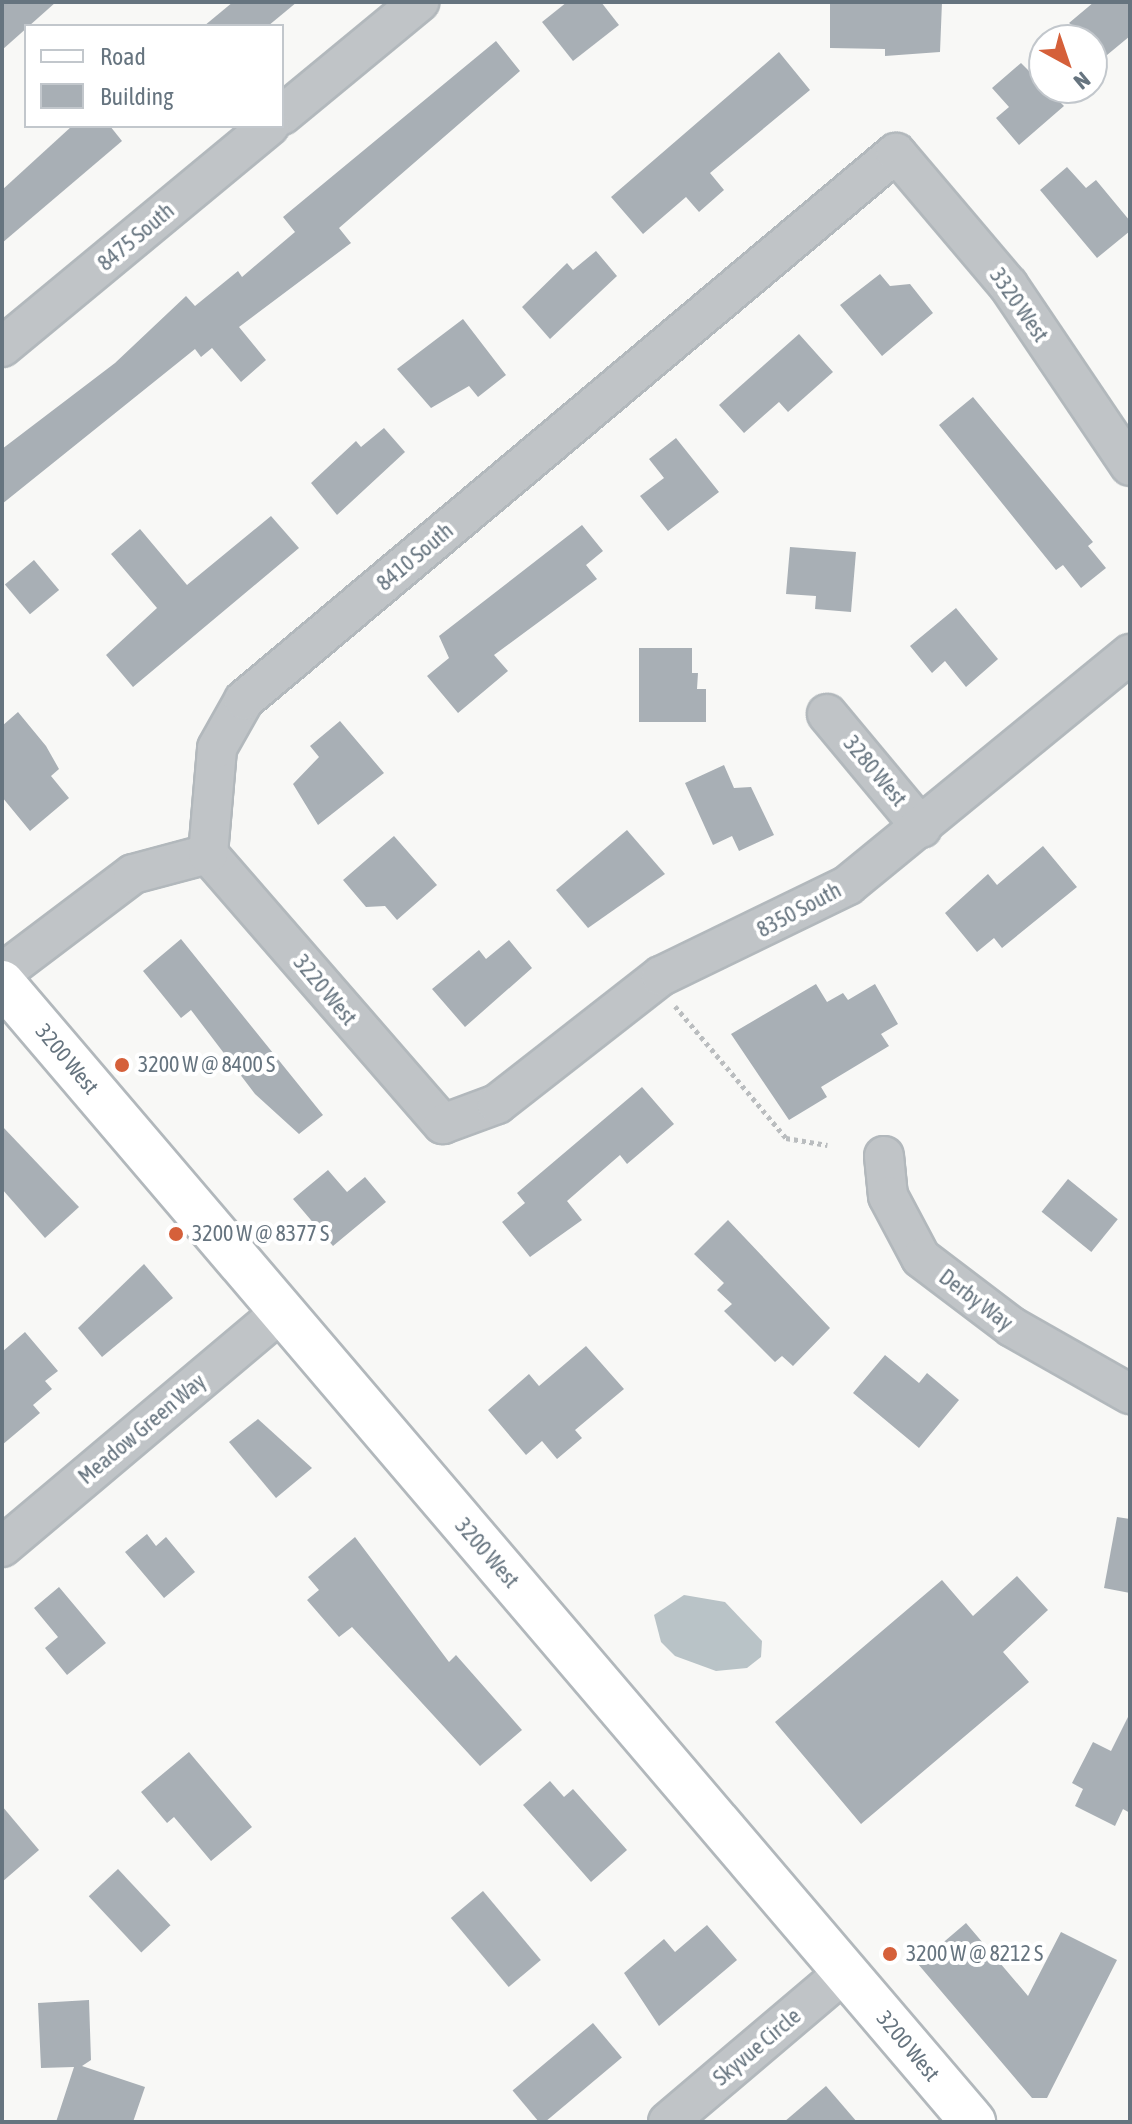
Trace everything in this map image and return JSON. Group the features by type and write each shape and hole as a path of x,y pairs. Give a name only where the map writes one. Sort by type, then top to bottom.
{"street":[{"path":"284,113 419,2"},
{"name":"8475 South","path":"2,347 267,128"},
{"name":"3320 West","path":"896,153 1008,285 1130,466"},
{"name":"8410 South","path":"208,854 217,748 244,700 896,153"},
{"name":"8350 South","path":"443,1124 497,1104 661,976 848,885 922,828 1130,654"},
{"name":"3280 West","path":"827,714 922,828"},
{"path":"2,973 133,874 208,854"},
{"name":"3220 West","path":"208,854 443,1124"},
{"name":"3200 West","path":"2,983 973,2122"},
{"name":"Derby Way","path":"884,1156 888,1196 921,1258 1012,1327 1130,1394"},
{"name":"Meadow Green Way","path":"2,1547 282,1311"},
{"name":"Skyvue Circle","path":"668,2122 845,1972"}],"path":[{"path":"674,1005 786,1138 827,1145"}],"shaded area":[{"path":"684,1595 725,1602 762,1641 761,1657 747,1668 716,1671 675,1656 661,1642 654,1615"}],"building":[{"path":"2,2 56,2 31,24 24,24 24,30 2,50"},
{"path":"233,2 297,2 270,24 206,24"},
{"path":"567,2 601,2 619,25 573,61 542,22"},
{"path":"830,2 942,2 940,52 885,56 885,49 830,48"},
{"path":"1094,2 1130,2 1130,36 1108,54 1108,24 1069,23"},
{"path":"496,41 520,71 339,228 351,243 239,327 266,360 241,382 212,348 201,357 195,349 2,504 2,449 115,363 186,296 195,306 238,271 242,277 295,232 283,217"},
{"path":"779,52 810,90 710,173 724,190 699,212 686,197 643,234 611,197"},
{"path":"1021,63 1028,70 1028,104 1064,106 1019,145 996,118 1009,107 992,88"},
{"path":"70,128 112,128 122,141 2,243 2,190"},
{"path":"1067,167 1086,188 1096,180 1130,221 1130,231 1097,258 1040,190"},
{"path":"596,251 617,276 550,339 522,307 567,263 573,270"},
{"path":"880,274 890,286 910,284 933,313 882,356 840,305"},
{"path":"463,319 506,375 478,397 469,386 431,408 397,369"},
{"path":"799,334 833,372 788,412 779,402 744,433 719,405"},
{"path":"973,397 1093,542 1088,546 1106,568 1081,588 1063,565 1056,570 939,425"},
{"path":"384,428 405,452 337,515 311,483 356,441 361,447"},
{"path":"676,438 719,492 668,531 640,496 664,478 649,459"},
{"path":"271,516 299,548 133,687 106,655 157,608 111,554 140,529 187,585"},
{"path":"582,525 603,551 586,565 597,579 494,655 508,671 458,713 427,676 449,658 439,636"},
{"path":"790,547 856,552 851,612 815,609 816,596 786,594"},
{"path":"34,560 59,590 30,614 5,584"},
{"path":"956,608 998,659 966,687 945,661 932,673 910,646"},
{"path":"639,648 692,648 692,673 698,673 697,689 706,689 706,722 639,722"},
{"path":"18,712 46,746 59,769 51,776 69,798 30,831 2,797 2,726"},
{"path":"340,721 384,773 318,825 293,784 319,757 310,746"},
{"path":"724,765 734,788 751,787 774,835 739,851 732,836 713,845 685,783"},
{"path":"627,830 665,874 588,928 556,890"},
{"path":"394,836 437,885 397,920 385,906 366,907 343,880"},
{"path":"1043,846 1077,887 1002,948 994,938 977,952 945,913 988,874 997,885"},
{"path":"181,939 323,1115 299,1134 255,1094 191,1010 181,1018 143,971"},
{"path":"509,940 532,968 465,1027 432,989 479,950 486,959"},
{"path":"816,984 827,1002 843,993 848,1000 875,984 898,1024 881,1034 889,1046 821,1087 827,1097 789,1120 731,1034"},
{"path":"642,1087 674,1124 627,1164 620,1155 567,1201 582,1220 530,1257 502,1222 525,1203 517,1193"},
{"path":"2,1126 79,1207 45,1238 2,1189"},
{"path":"328,1170 347,1192 365,1177 386,1202 333,1246 293,1199"},
{"path":"1068,1179 1118,1219 1091,1252 1042,1212"},
{"path":"728,1220 830,1328 793,1366 782,1356 775,1362 724,1311 732,1304 717,1290 724,1283 694,1254"},
{"path":"144,1264 173,1298 102,1357 78,1328"},
{"path":"25,1332 58,1371 45,1381 52,1389 33,1405 40,1413 2,1445 2,1352"},
{"path":"586,1346 624,1389 575,1430 582,1438 557,1459 542,1441 526,1455 488,1410 529,1374 539,1386"},
{"path":"885,1355 919,1383 927,1373 959,1400 919,1448 853,1393"},
{"path":"258,1419 312,1468 276,1498 229,1442"},
{"path":"1117,1517 1130,1519 1130,1593 1104,1588"},
{"path":"147,1534 156,1546 166,1537 195,1572 164,1598 125,1552"},
{"path":"355,1537 449,1662 456,1655 522,1730 480,1766 352,1627 339,1637 307,1600 319,1590 308,1577"},
{"path":"1017,1576 1048,1610 1003,1652 1029,1682 861,1824 775,1722 942,1580 973,1616"},
{"path":"59,1587 106,1643 67,1675 45,1648 58,1637 34,1608"},
{"path":"1130,1713 1130,1813 1123,1809 1115,1826 1075,1806 1083,1789 1072,1783 1093,1742 1111,1751"},
{"path":"189,1752 252,1827 211,1861 174,1817 167,1823 141,1792"},
{"path":"550,1781 564,1797 573,1789 627,1850 591,1882 523,1805"},
{"path":"2,1806 39,1850 2,1882"},
{"path":"118,1869 171,1925 141,1953 89,1896"},
{"path":"483,1891 541,1960 509,1987 451,1918"},
{"path":"966,1923 1028,1996 1061,1932 1117,1960 1047,2098 1032,2098 918,1964"},
{"path":"707,1925 737,1960 659,2026 624,1973 664,1939 675,1952"},
{"path":"89,2000 91,2060 82,2066 145,2087 133,2122 56,2122 74,2067 41,2068 38,2003"},
{"path":"593,2023 622,2057 545,2122 539,2122 513,2090"},
{"path":"826,2086 857,2122 784,2122"}],"place":[{"name":"3200 W @ 8400 S","path":"122,1065"},
{"name":"3200 W @ 8377 S","path":"176,1234"},
{"name":"3200 W @ 8212 S","path":"890,1954"}]}
